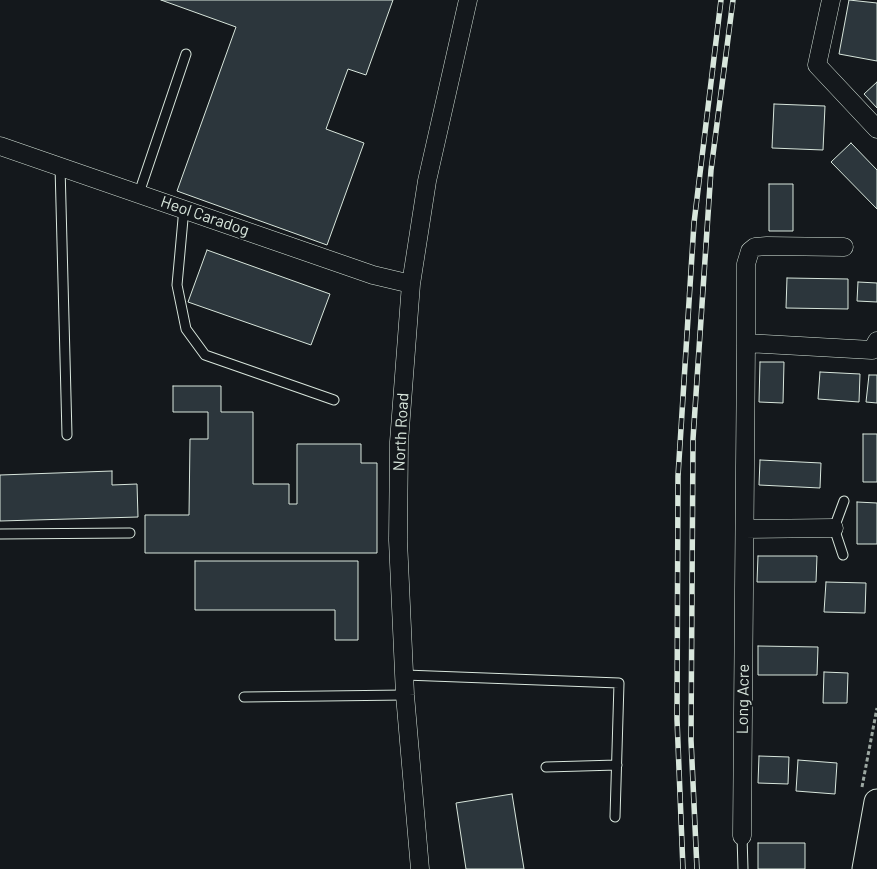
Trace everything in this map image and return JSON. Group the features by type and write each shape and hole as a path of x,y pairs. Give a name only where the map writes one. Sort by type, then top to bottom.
{"main road":[{"path":"865,869 877,802"}],"street":[{"name":"North Road","path":"420,869 405,695 398,540 399,442 412,284 427,181 468,0"},
{"path":"831,0 817,65 877,129"},
{"name":"Heol Caradog","path":"0,146 184,208 373,275 412,284"},
{"name":"Long Acre","path":"742,836 746,264 750,251 755,247 844,247"},
{"path":"746,343 875,348"},
{"path":"744,529 834,528"}],"lane":[{"path":"139,193 186,54"},
{"path":"60,166 67,435"},
{"path":"184,208 177,285 186,329 206,355 334,400"},
{"path":"842,555 834,528 844,501"},
{"path":"0,534 130,533"},
{"path":"405,675 619,683 615,817"},
{"path":"244,697 405,695"},
{"path":"546,767 617,765"},
{"name":"Long Acre","path":"742,836 743,869"}],"building":[{"path":"161,0 393,0 366,75 348,69 326,129 364,143 327,245 177,191 236,27"},
{"path":"849,0 877,3 877,61 839,54"},
{"path":"877,82 877,108 864,94"},
{"path":"774,104 825,106 823,150 772,148"},
{"path":"851,143 877,170 877,209 831,162"},
{"path":"769,184 793,184 793,231 769,231"},
{"path":"207,250 330,294 311,345 188,302"},
{"path":"787,278 848,279 848,309 786,308"},
{"path":"858,282 877,283 877,302 857,301"},
{"path":"760,362 784,362 783,403 759,402"},
{"path":"820,372 860,374 859,402 818,399"},
{"path":"869,375 877,375 877,403 866,402"},
{"path":"173,386 221,386 221,412 253,412 253,484 289,484 289,504 297,504 297,444 361,444 361,463 377,463 377,553 145,553 145,515 189,515 190,439 208,439 208,412 173,412"},
{"path":"863,434 877,434 877,482 863,482"},
{"path":"760,460 821,463 820,488 759,485"},
{"path":"112,471 112,485 137,484 138,517 0,521 0,475"},
{"path":"857,502 877,503 877,544 857,544"},
{"path":"758,556 817,556 816,582 757,582"},
{"path":"195,561 358,561 358,640 335,640 335,610 195,610"},
{"path":"826,582 866,583 865,613 824,612"},
{"path":"758,646 818,647 817,675 758,675"},
{"path":"824,672 848,673 847,703 823,703"},
{"path":"759,756 789,757 788,784 758,783"},
{"path":"798,760 837,763 835,794 796,791"},
{"path":"512,794 524,869 466,869 456,803"},
{"path":"758,843 805,843 805,869 758,869"}],"railway":[{"path":"683,869 677,719 678,476 694,223 721,0"},
{"path":"697,869 691,740 693,439 711,170 733,0"}]}
